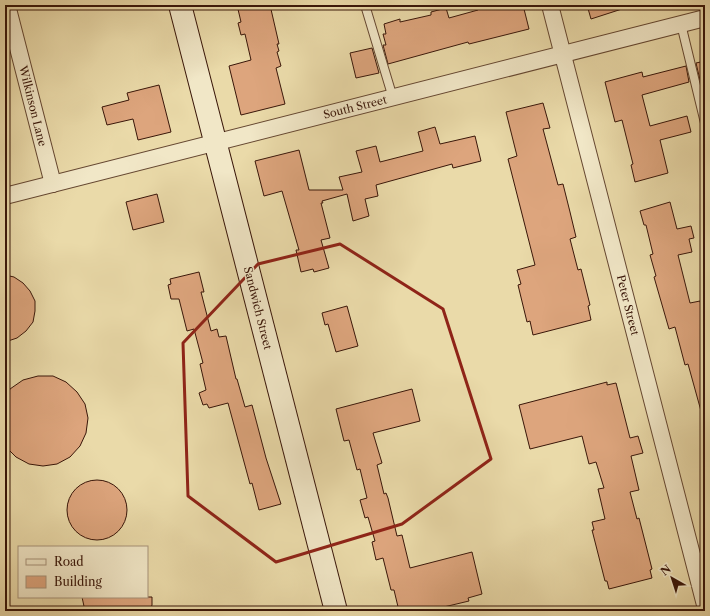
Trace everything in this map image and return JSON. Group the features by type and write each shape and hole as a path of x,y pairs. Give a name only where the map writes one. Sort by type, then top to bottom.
{"main road":[{"name":"Sandwich Street","path":"180,5 336,611"}],"street":[{"name":"Wilkinson Lane","path":"7,5 53,184"},
{"name":"Peter Street","path":"550,5 705,605"},
{"name":"South Street","path":"5,196 705,18"}],"lane":[{"path":"365,5 393,98"},
{"path":"681,24 705,123"}],"highlighted area":[{"path":"340,244 443,309 491,459 402,524 276,562 188,496 183,343 258,264"}],"building":[{"path":"237,5 270,5 279,44 277,44 279,51 277,52 281,66 276,68 285,104 241,115 229,66 251,60 245,34 241,35 238,23 241,22"},
{"path":"477,5 523,5 529,29 469,44 468,42 388,64 383,45 386,45 383,34 386,34 384,24 400,19 400,22 431,15 431,12 446,8 449,18 478,10"},
{"path":"587,5 625,5 625,8 591,19"},
{"path":"372,48 379,73 356,78 350,53"},
{"path":"705,61 705,78 700,80 696,63"},
{"path":"686,66 689,82 642,95 650,126 687,116 691,132 660,140 668,173 635,182 631,165 633,164 622,120 615,122 605,82 642,72 643,77"},
{"path":"159,85 171,132 138,140 133,119 107,125 102,107 129,100 127,93"},
{"path":"543,103 550,128 543,129 558,185 563,184 576,237 570,239 578,270 581,269 590,305 588,306 591,320 533,335 530,321 527,322 518,285 521,284 517,270 535,265 508,159 517,156 506,112"},
{"path":"435,127 440,144 475,136 481,161 453,168 452,164 376,185 378,196 365,199 369,216 353,221 347,194 322,201 323,203 321,203 330,238 321,240 329,268 314,272 313,269 301,272 296,250 299,250 282,191 264,196 255,161 299,150 309,190 343,190 339,177 362,172 356,151 376,146 380,162 423,151 418,132"},
{"path":"157,194 164,222 133,230 126,202"},
{"path":"670,202 677,229 691,226 694,238 689,239 692,252 678,255 690,303 700,301 705,321 705,411 701,411 688,364 685,365 675,327 669,329 654,277 656,276 650,255 653,254 646,225 644,225 640,211"},
{"path":"199,272 204,292 201,292 211,331 217,329 219,337 226,336 236,379 245,407 252,405 266,458 281,504 259,510 252,483 250,484 228,403 209,408 207,404 203,405 199,393 206,390 200,364 203,363 194,329 187,331 179,299 171,299 168,285 171,284 170,279"},
{"path":"5,275 14,277 23,283 30,291 35,301 35,311 33,322 26,331 17,338 5,342"},
{"path":"347,306 358,346 336,352 328,324 325,325 322,313"},
{"path":"38,376 53,376 66,382 77,392 85,404 88,418 86,433 80,446 70,457 57,464 43,466 29,464 16,457 5,446 5,397 10,389 23,380"},
{"path":"607,382 607,385 616,383 630,438 638,436 643,453 631,456 639,490 630,492 637,519 639,518 652,569 650,570 652,578 609,589 607,581 605,581 592,530 594,530 592,522 605,519 598,489 604,488 596,462 589,464 582,436 530,449 519,405"},
{"path":"412,389 420,421 373,433 382,463 377,465 384,494 386,493 388,498 397,536 402,535 410,568 472,552 482,594 468,598 469,601 427,611 399,611 394,590 391,590 383,558 376,560 372,542 375,541 368,517 365,518 360,500 367,498 360,469 357,470 349,440 344,441 336,409"},
{"path":"91,480 103,480 114,485 122,493 127,504 125,522 114,535 103,540 91,540 80,535 72,527 67,516 67,504 72,493 80,485"},
{"path":"152,597 150,611 85,611 82,598"}]}
